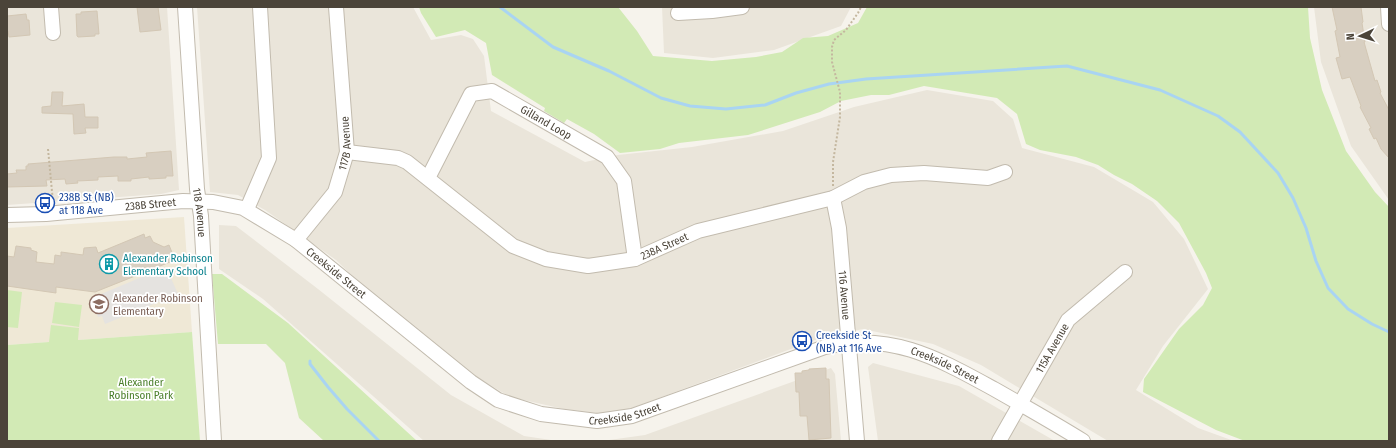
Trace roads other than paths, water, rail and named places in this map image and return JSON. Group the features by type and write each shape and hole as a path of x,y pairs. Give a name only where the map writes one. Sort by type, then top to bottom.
{"street":[{"path":"51,7 53,32"},
{"name":"118 Avenue","path":"185,7 201,216 214,441"},
{"path":"246,210 269,158 260,7"},
{"name":"117B Avenue","path":"296,240 335,192 347,152 336,7"},
{"path":"678,13 742,7"},
{"path":"1388,7 1389,24"},
{"name":"Gilland Loop","path":"428,178 471,94 492,91 607,157 624,181 635,259"},
{"name":"238A Street","path":"347,152 398,158 407,162 513,246 546,259 588,266 635,259 698,231 833,198 864,182 891,175 924,173 988,178 1005,172"},
{"name":"116 Avenue","path":"833,198 839,228 857,441"},
{"name":"238B Street","path":"7,215 54,213 183,201 199,201"},
{"name":"Creekside Street","path":"199,201 243,208 296,240 471,382 498,400 541,414 596,421 632,416 826,347 849,343 869,342 892,345 922,353 950,365 1083,441"},
{"name":"115A Avenue","path":"999,441 1068,320 1125,272"}],"waterway":[{"path":"500,7 553,47 609,71 661,98 690,106 726,109 765,105 796,93 829,84 866,79 1067,66 1160,90 1218,116 1240,132 1278,173 1293,198 1306,228 1316,261 1328,288 1348,309 1372,324 1389,332"},
{"path":"310,361 310,364 328,387 347,409 379,441"}],"place":[{"name":"238B St (NB) at 118 Ave","path":"45,203"},
{"name":"Alexander Robinson Elementary School","path":"109,264"},
{"name":"Alexander Robinson Elementary","path":"99,304"},
{"name":"Creekside St (NB) at 116 Ave","path":"802,341"}],"park label":[{"name":"Alexander Robinson Park","path":"141,388"}]}
